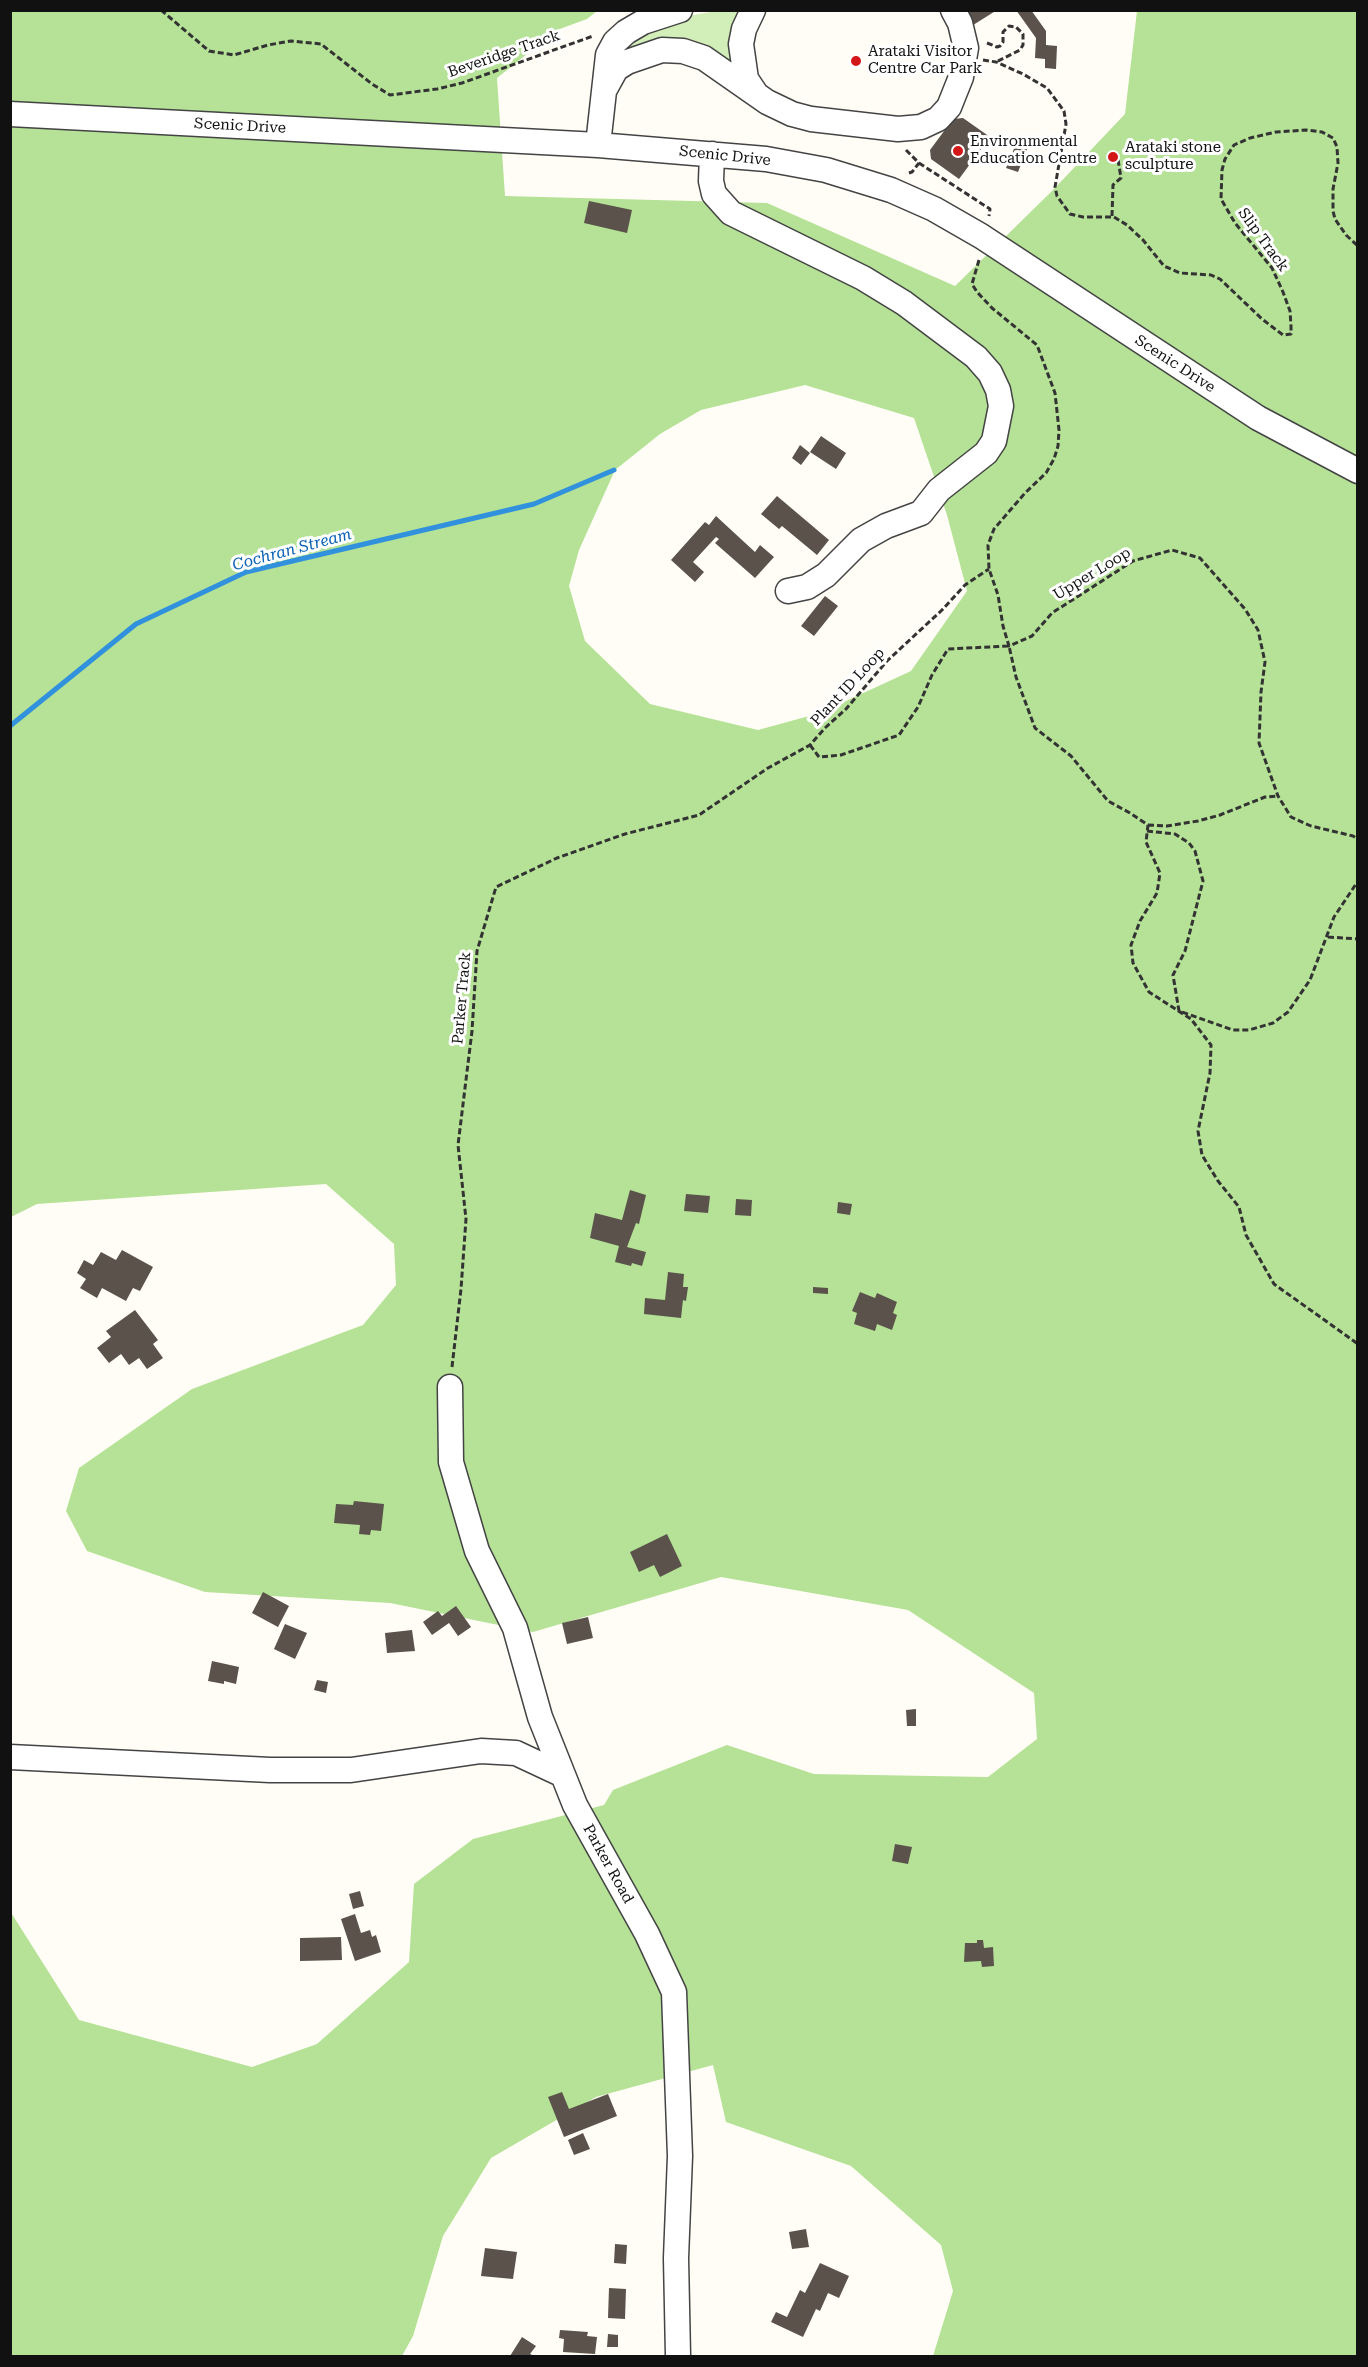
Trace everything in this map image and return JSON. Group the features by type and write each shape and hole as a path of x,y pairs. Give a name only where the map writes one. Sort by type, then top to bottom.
{"street":[{"path":"598,145 608,55 615,42 643,22 680,10"},
{"path":"753,10 744,29 741,44 746,79 756,94"},
{"path":"605,89 616,69 622,65 662,50 683,51 704,58 780,110 811,119 898,129 921,127 938,119 949,107 957,91 966,59 965,36 952,10"},
{"name":"Scenic Drive","path":"10,114 598,145 766,159 826,170 891,190 981,236 1258,418 1358,471"},
{"path":"712,154 711,181 714,194 731,213 863,278 904,303 976,357 990,373 998,390 1001,406 994,441 986,453 939,490 921,513 886,526 861,540 826,575 807,587 788,591"},
{"name":"Parker Road","path":"450,1386 451,1462 477,1551 515,1628 540,1717 575,1805 647,1934 674,1992 680,2156 676,2258 678,2356"},
{"path":"10,1757 270,1770 351,1770 481,1751 516,1753 563,1775"}],"path":[{"name":"Beveridge Track","path":"161,10 209,51 234,55 291,41 321,44 372,84 390,95 437,89 462,83 599,34"},
{"path":"986,42 1000,46 1006,27 1016,27 1023,34 1023,45 1020,50 996,62"},
{"path":"966,59 996,62 1023,74 1047,88 1064,111 1066,124 1055,187 1057,196 1070,214 1112,216 1113,185 1121,178 1117,153"},
{"path":"898,129 905,149 919,163 990,208 988,223"},
{"name":"Slip Track","path":"1112,216 1127,225 1143,240 1164,266 1180,273 1211,275 1220,279 1274,329 1287,336 1291,334 1290,311 1284,292 1272,268 1227,212 1221,199 1222,170 1234,145 1250,138 1276,132 1306,130 1322,132 1333,138 1337,147 1338,163 1333,200 1335,219 1346,235 1358,246"},
{"path":"891,190 896,179 912,172 919,163"},
{"path":"980,257 972,284 992,308 1037,345 1055,393 1059,429 1058,446 1054,459 1046,473 994,528 988,544 989,569 998,595 1003,626 1016,676 1035,728 1071,756 1108,801 1148,825 1167,826 1198,821 1265,797 1278,796"},
{"name":"Upper Loop","path":"1009,646 1032,636 1052,613 1133,561 1172,550 1200,558 1245,609 1258,630 1265,662 1259,743 1278,796 1291,817 1311,826 1358,839"},
{"name":"Plant ID Loop","path":"989,569 965,585 927,625 887,661 846,709 825,728 810,746 819,757 841,756 899,735 918,707 932,675 948,649 1009,646"},
{"name":"Parker Track","path":"450,1386 466,1219 458,1145 472,1031 477,951 496,886 557,858 625,834 699,815 768,768 810,746"},
{"path":"1148,825 1146,842 1160,873 1157,893 1140,921 1131,945 1133,963 1149,992 1191,1019 1211,1045 1210,1073 1198,1131 1202,1155 1218,1181 1239,1207 1246,1235 1274,1284 1358,1344"},
{"path":"1147,831 1175,834 1189,843 1195,851 1203,881 1185,951 1173,975 1179,1011"},
{"path":"1179,1011 1233,1030 1249,1030 1273,1023 1288,1012 1310,980 1334,917 1358,881"},
{"path":"1328,937 1358,939"}],"green space":[{"path":"11,11 597,11 587,19 557,30 497,78 505,196 767,203 955,286 1052,191 1125,114 1137,11 1357,11 1357,2356 933,2356 953,2291 941,2245 851,2166 726,2122 713,2065 596,2097 491,2158 443,2236 413,2336 402,2356 11,2356 10,1911 79,2020 252,2067 317,2044 409,1962 414,1884 473,1839 604,1805 613,1790 727,1745 814,1774 988,1777 1037,1739 1034,1693 908,1610 721,1577 533,1632 390,1603 205,1592 87,1551 66,1511 79,1468 192,1389 363,1325 396,1285 394,1244 326,1184 37,1204 11,1217","holes":["805,385 914,418 947,515 967,591 911,671 820,713 758,730 650,704 585,641 569,586 579,550 615,470 660,434 701,410"]},
{"path":"716,11 740,11 730,41 732,68 715,55 621,60 618,48 637,32 688,16"}],"building":[{"path":"965,10 997,10 970,27"},
{"path":"1016,10 1031,10 1046,31 1046,45 1057,46 1056,69 1045,68 1045,59 1035,58 1036,38"},
{"name":"Environmental Education Centre","path":"963,118 990,137 959,179 931,159 930,150 953,119"},
{"path":"1016,144 1027,149 1018,172 1006,168"},
{"path":"589,201 632,210 627,233 584,223"},
{"path":"821,436 846,453 836,469 810,452"},
{"path":"800,445 810,453 801,465 792,458"},
{"path":"777,496 829,540 817,555 782,526 779,529 761,514"},
{"path":"716,516 755,552 760,545 774,557 755,578 715,543 719,539 716,537 693,562 704,572 695,582 671,560 705,522 709,525"},
{"path":"825,596 838,606 814,636 801,626"},
{"path":"630,1190 646,1195 639,1224 636,1223 627,1247 646,1252 642,1266 615,1262 619,1246 590,1238 595,1213 622,1220"},
{"path":"686,1194 710,1196 708,1213 684,1211"},
{"path":"736,1199 752,1200 751,1216 735,1215"},
{"path":"838,1202 852,1204 850,1215 837,1213"},
{"path":"122,1250 153,1267 140,1291 133,1288 126,1301 102,1288 97,1298 80,1288 86,1279 77,1273 84,1260 93,1265 101,1252 116,1260"},
{"path":"668,1272 684,1274 683,1287 688,1287 686,1301 683,1300 681,1318 644,1314 645,1298 665,1300"},
{"path":"813,1287 828,1288 828,1294 813,1293"},
{"path":"860,1292 875,1298 877,1293 897,1302 893,1313 897,1315 892,1330 877,1324 875,1331 854,1324 857,1313 852,1311"},
{"path":"135,1310 158,1340 153,1344 163,1358 147,1369 139,1358 129,1365 121,1354 109,1363 97,1348 111,1337 106,1331"},
{"path":"354,1501 384,1504 381,1531 371,1530 370,1535 359,1534 360,1525 334,1523 336,1504 353,1505"},
{"path":"667,1534 682,1566 660,1577 654,1565 639,1572 630,1552"},
{"path":"263,1592 289,1606 278,1627 252,1613"},
{"path":"456,1606 471,1627 458,1636 449,1623 432,1635 423,1622 438,1611 442,1616"},
{"path":"588,1617 593,1638 567,1644 562,1623"},
{"path":"285,1624 307,1633 295,1659 274,1649"},
{"path":"412,1630 415,1651 387,1653 385,1633"},
{"path":"212,1661 239,1667 236,1684 208,1681"},
{"path":"317,1680 328,1682 326,1693 314,1690"},
{"path":"916,1709 916,1726 907,1726 906,1710"},
{"path":"895,1844 912,1847 908,1864 892,1861"},
{"path":"360,1891 364,1906 353,1909 349,1894"},
{"path":"355,1914 361,1933 370,1930 372,1937 376,1935 381,1952 355,1961 341,1919"},
{"path":"341,1937 342,1960 300,1961 300,1938"},
{"path":"977,1940 983,1940 984,1948 993,1947 994,1966 982,1967 981,1961 964,1962 965,1943 977,1943"},
{"path":"562,2092 569,2109 608,2094 617,2116 564,2137 548,2097"},
{"path":"583,2133 590,2149 574,2155 568,2140"},
{"path":"806,2229 809,2247 792,2249 789,2232"},
{"path":"615,2244 627,2245 626,2264 614,2263"},
{"path":"485,2248 517,2252 513,2279 481,2276"},
{"path":"820,2263 849,2276 839,2298 828,2293 820,2311 816,2309 803,2337 771,2322 776,2312 787,2317 800,2290 805,2293"},
{"path":"609,2288 626,2289 625,2319 608,2318"},
{"path":"560,2330 588,2332 587,2336 597,2337 595,2354 563,2352 564,2339 559,2338"},
{"path":"608,2334 618,2335 618,2347 607,2347"},
{"path":"522,2337 536,2346 530,2354 535,2356 510,2356"}],"waterway":[{"name":"Cochran Stream","path":"10,726 136,624 246,572 534,504 614,470"}],"place":[{"name":"Arataki Visitor Centre Car Park","path":"856,61"},
{"name":"Environmental Education Centre","path":"958,151"},
{"name":"Arataki stone sculpture","path":"1113,157"}]}
